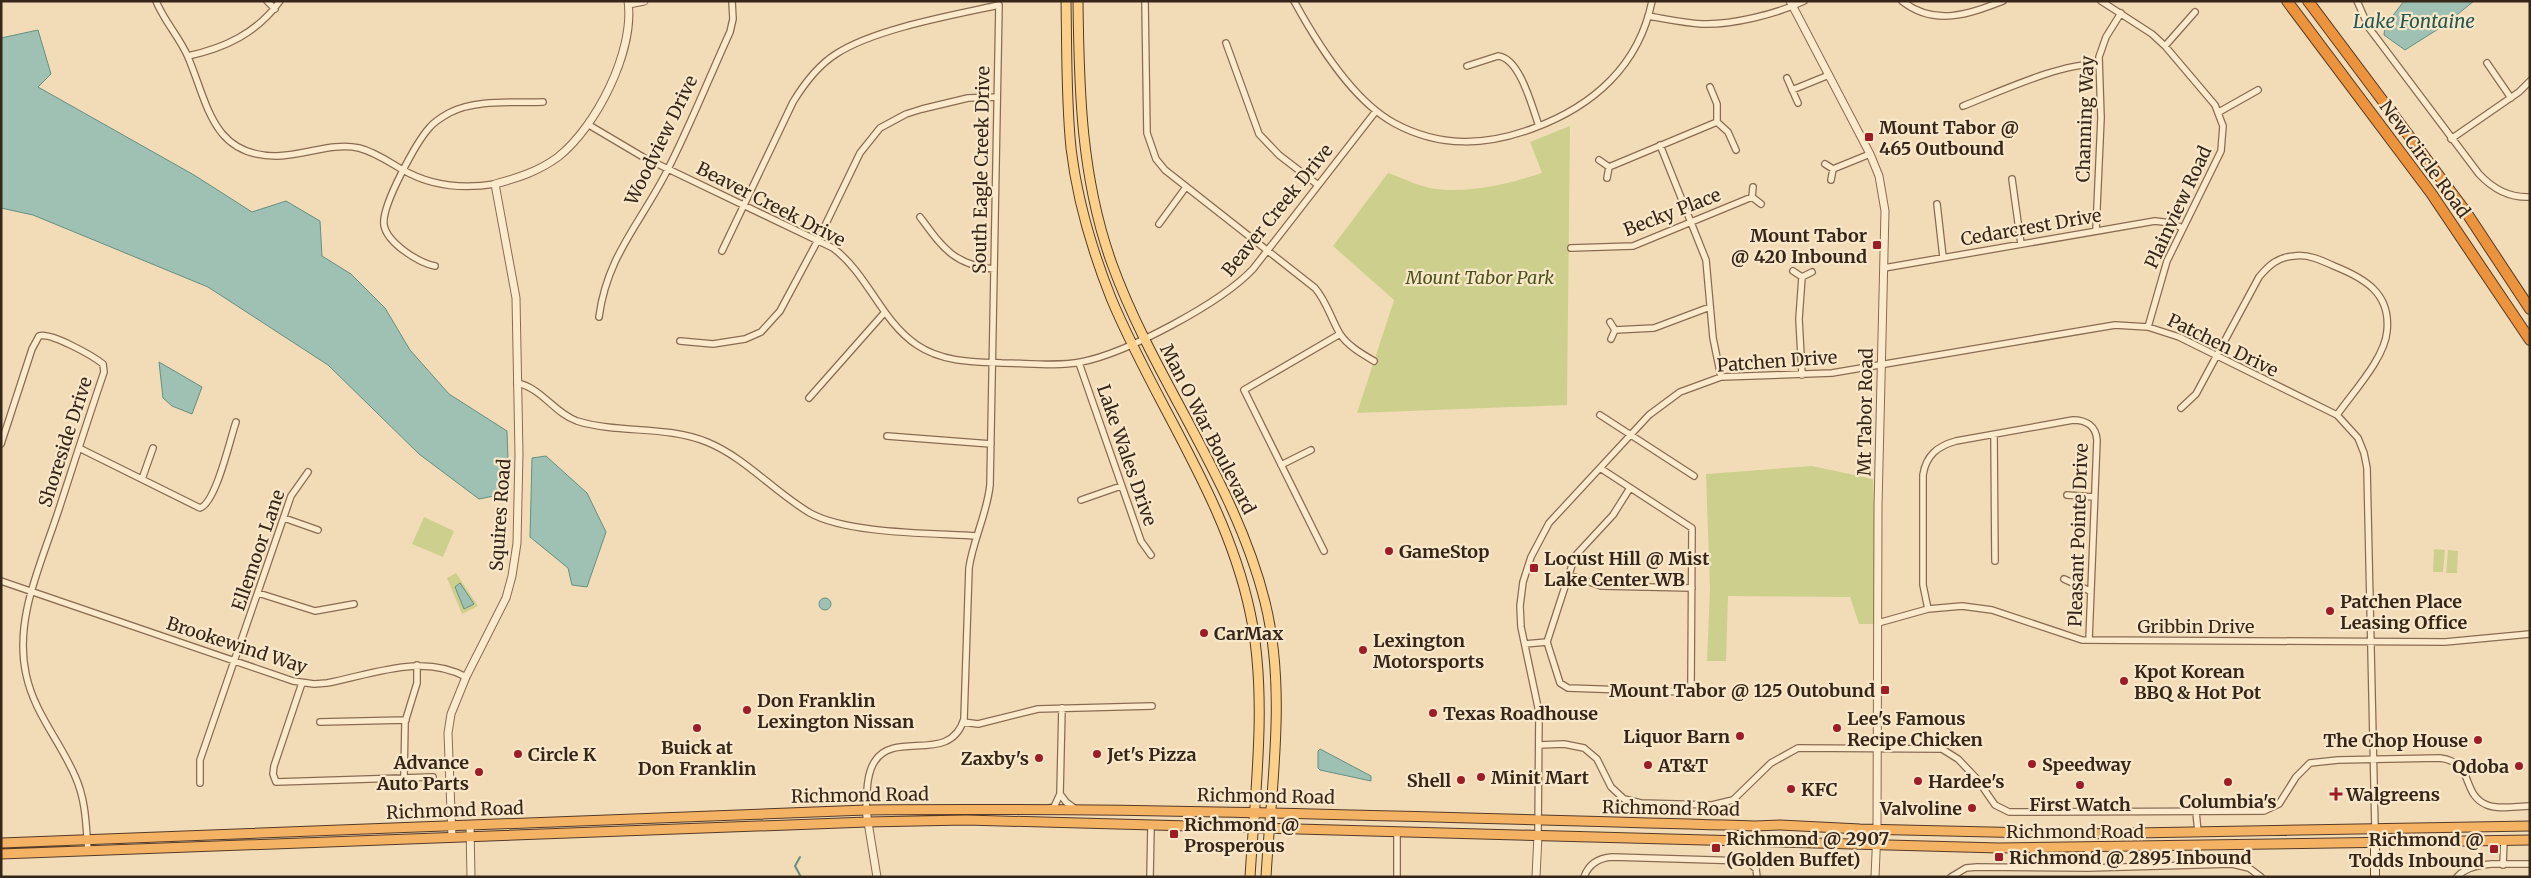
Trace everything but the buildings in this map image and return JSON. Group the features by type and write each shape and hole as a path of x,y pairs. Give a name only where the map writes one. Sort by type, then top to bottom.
{"highway":[{"name":"New Circle Road","path":"2287,1 2431,193 2530,340"},
{"name":"New Circle Road","path":"2308,1 2455,198 2530,309"},
{"name":"Richmond Road","path":"1,843 866,810 1077,809 1270,812 1755,826 1780,825 2025,834 2530,826"},
{"name":"Richmond Road","path":"1,854 966,820 1876,845 2088,848 2530,840"}],"main road":[{"name":"Man O War Boulevard","path":"1066,1 1069,125 1076,178 1096,258 1112,300 1220,519 1233,550 1246,594 1257,650 1259,681 1250,877"},
{"name":"Man O War Boulevard","path":"1078,1 1081,112 1094,207 1112,265 1144,337 1245,540 1265,604 1271,638 1275,691 1266,877"},
{"path":"2375,829 2375,877"}],"street":[{"path":"156,1 188,56 214,124 233,144 248,152 278,156 337,147 358,148 427,181 471,186 495,184 522,176 545,165 568,148 589,124 620,59 627,30 628,3 644,1"},
{"path":"267,1 275,9"},
{"path":"188,56 234,41 251,30 275,9 280,1"},
{"name":"Woodview Drive","path":"598,317 611,266 668,170 730,32 732,1"},
{"path":"1144,1 1147,133 1152,151 1161,165 1186,187 1315,288 1326,303 1340,334 1355,349 1374,361"},
{"path":"1294,1 1345,79 1376,111 1411,131 1454,142 1473,143 1498,140 1539,126 1579,108 1611,82 1637,46 1652,1"},
{"path":"1648,16 1689,23 1716,23 1804,1"},
{"path":"1902,1 1922,12 1942,17 1963,15 2004,1"},
{"path":"2102,1 2152,34 2165,46 2220,112 2258,90"},
{"path":"2357,1 2369,28 2478,174 2494,188 2511,195 2530,197"},
{"name":"Mt Tabor Road","path":"1791,4 1870,154 1879,176 1884,200 1875,877"},
{"name":"South Eagle Creek Drive","path":"722,251 779,129 802,87 835,54 866,39 999,5 993,363 988,499 969,568 963,722 958,732 940,744 898,748 880,755 870,772 866,810"},
{"path":"2165,46 2195,12"},
{"name":"Channing Way","path":"2096,230 2101,118 2098,66 2106,37 2121,13"},
{"path":"1226,43 1259,134 1279,155 1318,185"},
{"path":"1467,66 1498,56 1504,56 1517,71 1539,126"},
{"path":"1964,106 2064,69 2087,64 2098,66"},
{"path":"2487,64 2511,98"},
{"path":"1792,90 1829,75"},
{"path":"1787,78 1798,103"},
{"path":"2452,139 2511,98 2530,81"},
{"path":"1710,87 1717,104 1717,122 1728,132 1736,150"},
{"path":"680,341 713,344 745,339 761,332 780,311 818,240 860,153 880,128 906,114 922,109 968,98 997,97"},
{"path":"435,266 418,261 392,240 386,231 384,213 404,171 427,130 440,118 451,112 476,105 542,102"},
{"name":"Beaver Creek Drive","path":"589,124 668,170 834,248 847,260 903,334 925,350 949,359 993,363 1079,363 1100,357 1144,337 1232,289 1253,269 1376,111"},
{"name":"Plainview Road","path":"2148,326 2159,283 2182,228 2221,151 2224,133 2220,112"},
{"path":"1608,167 1717,122"},
{"path":"1660,145 1707,265 1713,338 1721,377"},
{"path":"1833,170 1870,154"},
{"path":"1599,160 1608,167"},
{"path":"1825,164 1833,170"},
{"path":"1607,178 1608,167"},
{"path":"1831,180 1833,170"},
{"path":"2012,179 2021,244"},
{"name":"Squires Road","path":"452,837 449,728 453,708 466,677 506,598 513,569 519,503 516,298 495,184"},
{"path":"1159,224 1186,187"},
{"path":"1753,187 1752,197 1761,204"},
{"name":"Becky Place","path":"1571,248 1633,246 1752,197"},
{"path":"1937,204 1944,257"},
{"path":"920,217 952,255 972,266 994,270"},
{"name":"Cedarcrest Drive","path":"1884,268 2155,221 2172,223 2182,228"},
{"path":"2181,408 2196,394 2259,277 2269,265 2278,260 2294,256 2309,256 2358,276 2372,287 2384,304 2387,332 2378,356 2337,415"},
{"path":"1793,271 1802,277"},
{"path":"1802,277 1812,272"},
{"path":"1802,277 1800,319 1802,375"},
{"path":"1615,330 1654,328 1710,307"},
{"path":"809,398 885,312"},
{"path":"1610,322 1615,330"},
{"name":"Patchen Drive","path":"1538,835 1538,698 1524,644 1520,606 1523,582 1530,557 1549,523 1649,416 1674,396 1721,377 1832,373 2086,328 2115,325 2148,326 2179,337 2337,415 2358,438 2366,460 2375,829"},
{"path":"1611,339 1615,330"},
{"path":"1324,551 1244,390 1340,334"},
{"name":"Shoreside Drive","path":"1,444 32,349 36,340 42,335 49,336 94,358 104,366 104,372 32,591 24,628 23,650 26,674 39,712 71,767 81,790 88,851"},
{"name":"Lake Wales Drive","path":"1079,363 1121,486 1142,541 1151,555"},
{"path":"517,383 529,386 561,412 576,420 671,432 707,442 732,455 795,503 824,519 858,527 977,536"},
{"path":"1600,414 1694,476"},
{"name":"Pleasant Pointe Drive","path":"1928,608 1922,570 1924,467 1932,453 1945,444 2073,420 2084,421 2090,424 2097,440 2089,640"},
{"path":"79,448 203,507 213,492 236,422"},
{"path":"1994,435 1995,561"},
{"path":"887,436 990,444"},
{"path":"142,479 153,448"},
{"path":"1282,465 1311,450"},
{"path":"1600,468 1692,528 1691,685 1682,692 1568,688 1560,683 1547,642 1575,556 1613,515 1630,488"},
{"name":"Ellemoor Lane","path":"200,783 200,760 234,661 296,487 308,472"},
{"path":"1081,500 1121,486"},
{"path":"2067,495 2094,497"},
{"path":"284,518 318,530"},
{"path":"1569,575 1601,586 1692,588"},
{"path":"2064,578 2090,591"},
{"path":"1,581 32,591"},
{"name":"Brookewind Way","path":"32,591 302,683 328,683 417,664 436,665 466,677"},
{"path":"258,594 315,611 354,604"},
{"name":"Gribbin Drive","path":"1878,623 1928,608 1947,606 1979,607 2059,634 2089,640 2462,641 2530,634"},
{"path":"1524,644 1547,642"},
{"path":"404,777 406,720 417,683 417,664"},
{"path":"302,683 274,766 275,780 280,782 433,776"},
{"path":"963,722 978,724 1032,710 1152,706"},
{"path":"1048,809 1054,807 1060,794 1062,708"},
{"path":"320,722 406,720"},
{"path":"1539,745 1564,744 1584,748 1597,758 1611,787 1624,799 1641,803 1712,805 1733,800 1771,763 1798,748 1877,748 1946,751 1971,771 1995,804 2009,812 2196,812 2270,809 2280,802 2296,777 2310,764 2338,760 2449,760 2456,762 2466,772 2471,789 2483,802 2496,807 2530,806"},
{"path":"1060,794 1070,806 1077,809"},
{"path":"866,810 877,877"},
{"path":"2196,812 2198,832"},
{"path":"470,826 471,877"},
{"path":"1150,877 1151,826"},
{"path":"1397,832 1397,877"},
{"path":"1536,877 1538,835"},
{"path":"2503,865 2504,840"},
{"path":"2088,848 2088,868"},
{"path":"1584,877 1592,864 1599,859 1612,857 1747,861 1756,869 1758,877"},
{"path":"1951,877 1966,868 1977,867 2088,868 2232,864 2249,868 2261,877"},
{"path":"2457,877 2468,868 2530,864"}],"green space":[{"name":"Mount Tabor Park","path":"1570,126 1567,405 1357,413 1394,300 1333,246 1388,173 1424,186 1449,190 1476,189 1516,181 1542,173 1530,142"},
{"path":"1812,466 1873,479 1876,620 1873,624 1859,624 1850,597 1728,596 1726,661 1707,661 1710,589 1706,474"},
{"path":"424,517 454,531 443,557 412,544"},
{"path":"2434,549 2445,550 2443,572 2433,572"},
{"path":"2448,550 2458,551 2457,573 2446,573"},
{"path":"456,573 478,606 462,614 447,578"}],"water":[{"name":"Lake Fontaine","path":"2404,1 2474,1 2443,26 2405,50 2384,35 2385,26"},
{"path":"38,30 51,74 38,87 194,175 252,212 286,201 320,221 322,256 351,274 385,308 410,350 449,394 507,431 509,488 504,494 479,499 419,454 328,365 208,287 33,215 1,208 1,38"},
{"path":"159,362 202,387 192,414 172,406 163,398"},
{"path":"546,456 587,493 606,532 587,587 572,585 568,568 530,537 532,458"},
{"path":"460,583 474,604 464,609 455,587"},
{"path":"823,598 827,598 831,604 827,610 823,610 819,606 819,602"},
{"path":"1320,749 1371,776 1371,781 1320,770 1318,768 1318,751"}],"waterway":[{"path":"800,857 795,866 801,877"}],"place":[{"name":"Mount Tabor @ 465 Outbound","path":"1869,137"},
{"name":"Mount Tabor @ 420 Inbound","path":"1877,245"},
{"name":"GameStop","path":"1389,551"},
{"name":"Locust Hill @ Mist Lake Center WB","path":"1534,568"},
{"name":"Patchen Place Leasing Office","path":"2330,611"},
{"name":"CarMax","path":"1204,633"},
{"name":"Lexington Motorsports","path":"1363,650"},
{"name":"Kpot Korean BBQ & Hot Pot","path":"2124,681"},
{"name":"Mount Tabor @ 125 Outobund","path":"1885,690"},
{"name":"Don Franklin Lexington Nissan","path":"747,710"},
{"name":"Texas Roadhouse","path":"1433,713"},
{"name":"Buick at Don Franklin","path":"697,728"},
{"name":"Lee's Famous Recipe Chicken","path":"1837,728"},
{"name":"Liquor Barn","path":"1740,736"},
{"name":"The Chop House","path":"2478,740"},
{"name":"Circle K","path":"518,754"},
{"name":"Jet's Pizza","path":"1097,754"},
{"name":"Zaxby's","path":"1039,758"},
{"name":"Speedway","path":"2032,764"},
{"name":"AT&T","path":"1648,765"},
{"name":"Qdoba","path":"2519,766"},
{"name":"Advance Auto Parts","path":"479,772"},
{"name":"Minit Mart","path":"1481,777"},
{"name":"Shell","path":"1461,780"},
{"name":"Hardee's","path":"1918,781"},
{"name":"Columbia's","path":"2228,782"},
{"name":"First Watch","path":"2080,785"},
{"name":"KFC","path":"1791,789"},
{"name":"Walgreens","path":"2336,794"},
{"name":"Valvoline","path":"1972,808"},
{"name":"Richmond @ Prosperous","path":"1174,834"},
{"name":"Richmond @ 2907 (Golden Buffet)","path":"1716,848"},
{"name":"Richmond @ Todds Inbound","path":"2494,849"},
{"name":"Richmond @ 2895 Inbound","path":"1999,857"}]}
